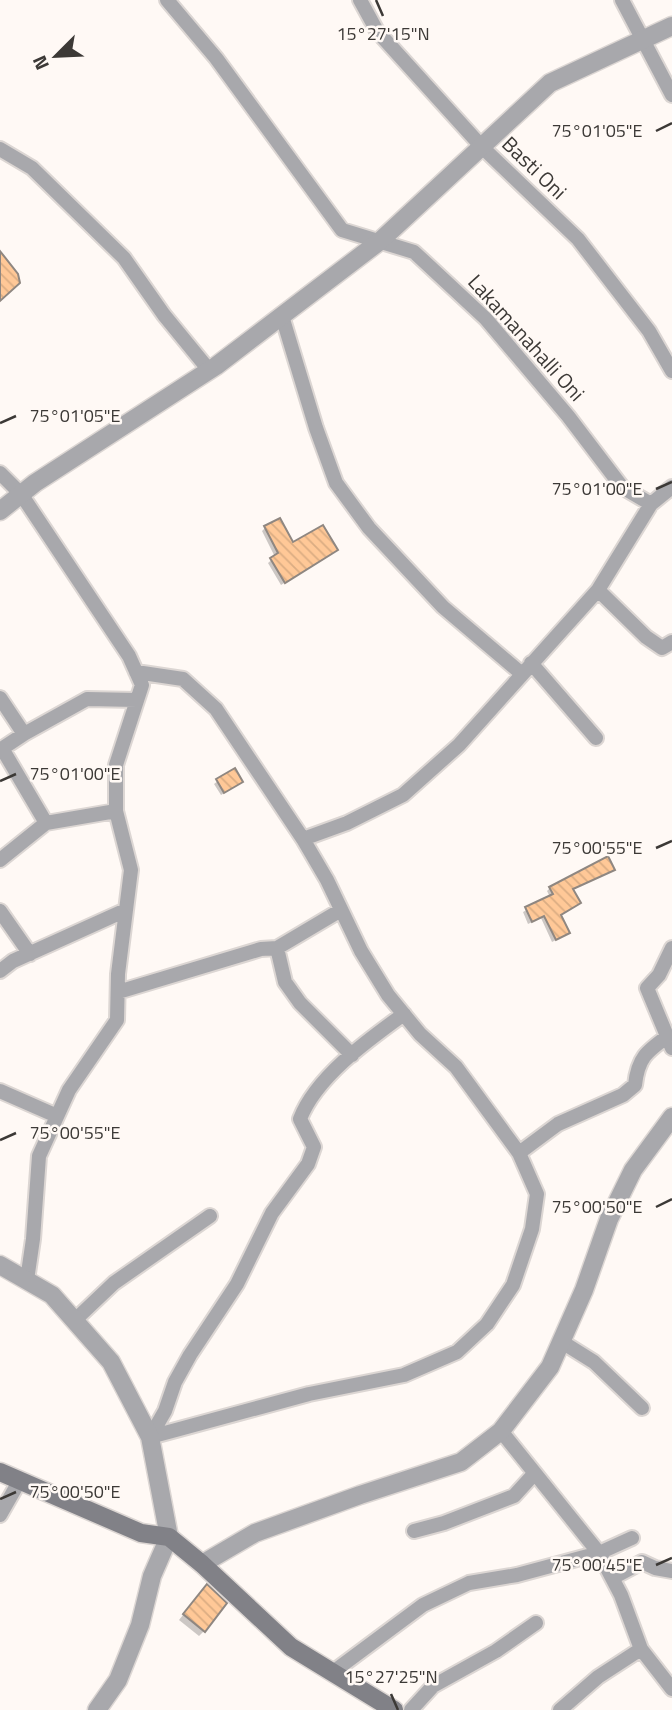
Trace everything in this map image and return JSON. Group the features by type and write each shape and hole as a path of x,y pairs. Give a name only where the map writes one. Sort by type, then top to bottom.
{"main road":[{"path":"0,1472 141,1533 169,1537 292,1647 394,1710"}],"street":[{"name":"Lakamanahalli Oni","path":"167,0 216,58 342,230 414,251 486,319 568,415 622,487 652,504"},
{"name":"Basti Oni","path":"360,0 377,31 482,147 578,239 649,331 672,371"},
{"path":"622,0 672,94"},
{"path":"0,511 209,370 380,241 550,83 672,26"},
{"path":"0,149 32,168 124,258 164,315 209,370"},
{"path":"282,316 316,428 337,484 369,528 443,607 527,668 596,738"},
{"path":"0,473 20,495 129,656 142,685 116,765 116,811 131,870 117,1020 69,1090 39,1156 27,1280"},
{"path":"303,839 347,823 403,795 459,745 598,590 652,504 672,487"},
{"path":"598,590 646,637 662,648 672,642"},
{"path":"136,672 183,679 216,709 303,839 327,880 361,951 388,995 420,1034 456,1067 519,1153 537,1194 533,1229 513,1285 487,1324 457,1352 404,1376 309,1394 150,1437"},
{"path":"0,698 24,734"},
{"path":"46,823 1,750 87,699 137,700"},
{"path":"0,860 46,823 116,811"},
{"path":"118,992 261,949 277,948 341,909"},
{"path":"0,971 13,961 126,910"},
{"path":"0,911 30,954"},
{"path":"277,948 285,982 300,1003 352,1055"},
{"path":"519,1153 558,1124 623,1095 635,1086 637,1065 654,1046 670,1042 647,988 659,975 672,948"},
{"path":"150,1437 165,1411 175,1382 237,1284 272,1213 308,1164 314,1147 300,1119 306,1104 352,1055 404,1014"},
{"path":"0,1091 57,1116"},
{"path":"202,1564 255,1533 461,1462 501,1431 550,1367 584,1290 609,1219 633,1170 672,1117"},
{"path":"74,1321 114,1283 210,1216"},
{"path":"0,1265 52,1295 111,1362 150,1437 169,1537 152,1576 140,1625 118,1680 97,1710"},
{"path":"562,1342 594,1362 642,1408"},
{"path":"501,1431 599,1553 621,1595 641,1649 672,1689"},
{"path":"414,1531 444,1523 514,1496 534,1474"},
{"path":"0,1515 20,1480"},
{"path":"333,1672 423,1605 469,1583 517,1575 599,1553 632,1538"},
{"path":"612,1578 642,1562 672,1571"},
{"path":"411,1710 433,1686 496,1651 536,1623"},
{"path":"560,1710 598,1677 641,1649"}],"building":[{"path":"0,251 18,274 20,283 0,301"},
{"path":"280,518 293,542 323,525 338,550 285,583 270,558 278,553 264,526"},
{"path":"235,768 243,782 224,793 216,779"},
{"path":"608,856 615,870 573,889 581,903 561,915 570,933 556,940 544,916 532,922 525,907 553,894 549,887"},
{"path":"207,1584 227,1603 205,1632 183,1614"}]}
